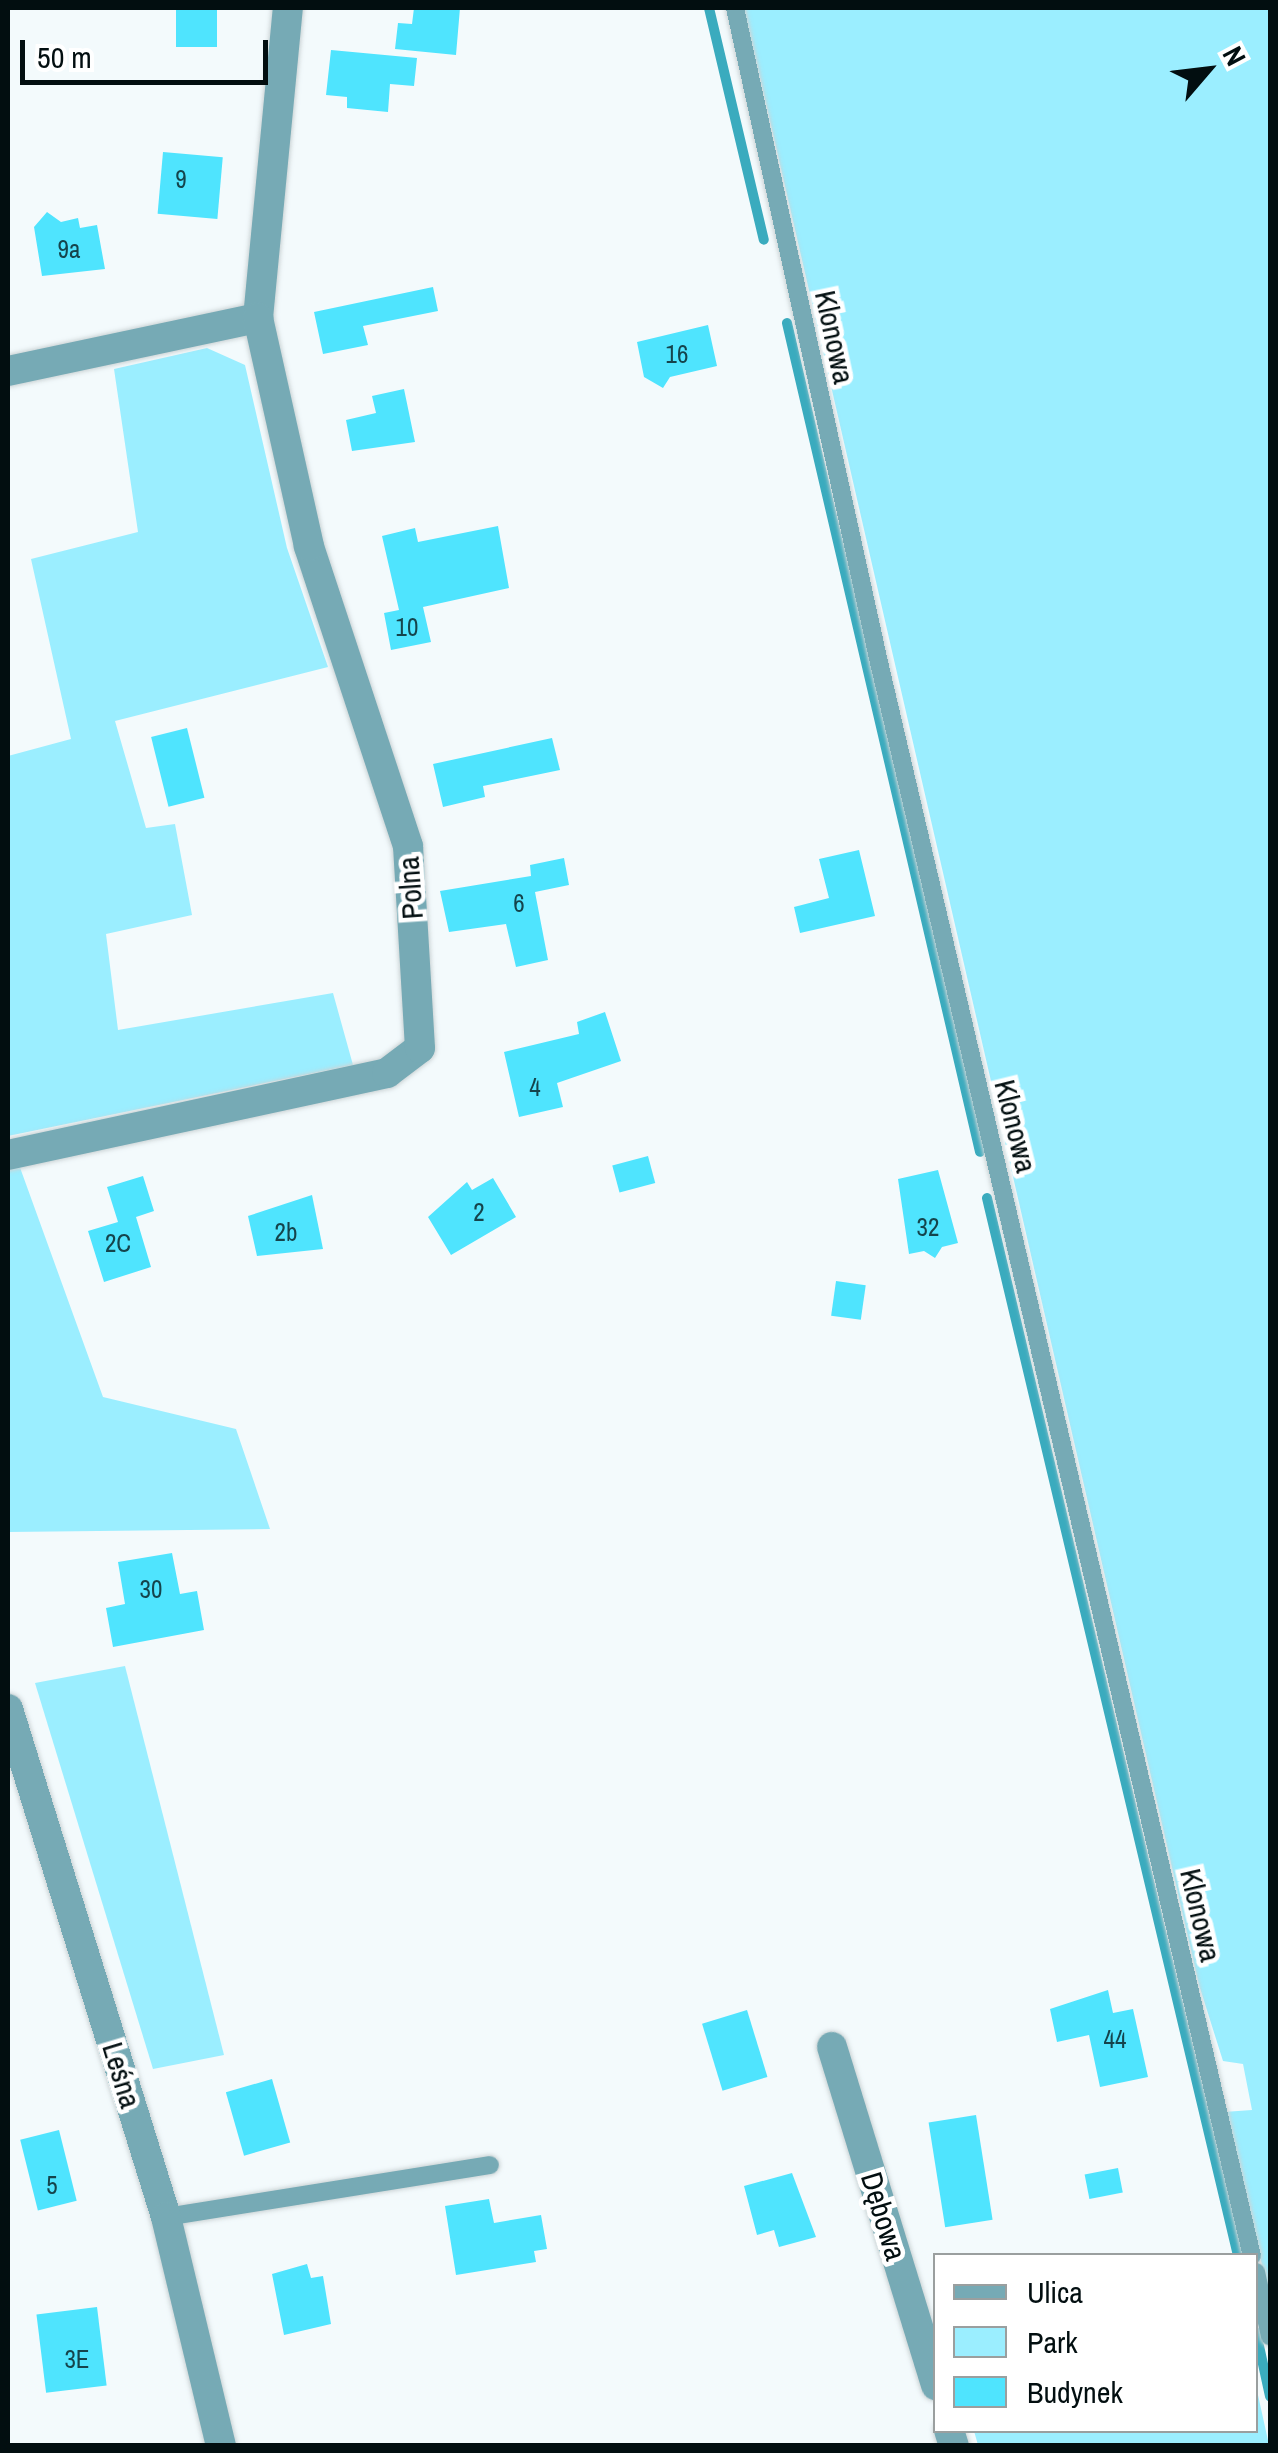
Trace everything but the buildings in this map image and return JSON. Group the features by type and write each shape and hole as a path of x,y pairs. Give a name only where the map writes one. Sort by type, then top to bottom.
{"street":[{"name":"Polna","path":"8,1155 387,1073 420,1048 408,846 309,546 258,318 288,8"},
{"path":"8,371 258,318"},
{"name":"Leśna","path":"8,1709 12,1739 166,2217 221,2446"},
{"name":"Dębowa","path":"832,2047 933,2375"}],"lane":[{"name":"Klonowa","path":"735,8 878,658 1251,2253"},
{"path":"166,2217 490,2165"},
{"path":"1258,2281 1270,2336"}],"green space":[{"path":"744,8 1270,8 1270,2297 1224,2112 1252,2110 1243,2064 1223,2061 1199,1985"},
{"path":"207,348 245,365 287,548 328,667 115,721 146,828 175,824 192,915 106,934 118,1030 333,993 353,1065 8,1136 8,756 71,739 31,559 138,532 114,369"},
{"path":"18,1162 103,1397 236,1429 270,1529 8,1532 8,1165"},
{"path":"125,1666 224,2055 153,2069 35,1683"},
{"path":"1258,2395 1269,2445 978,2445 975,2433 1258,2433"}],"waterway":[{"path":"709,8 764,240"},
{"path":"787,323 980,1152"},
{"path":"987,1198 1237,2253"},
{"path":"1258,2341 1270,2396"}]}
